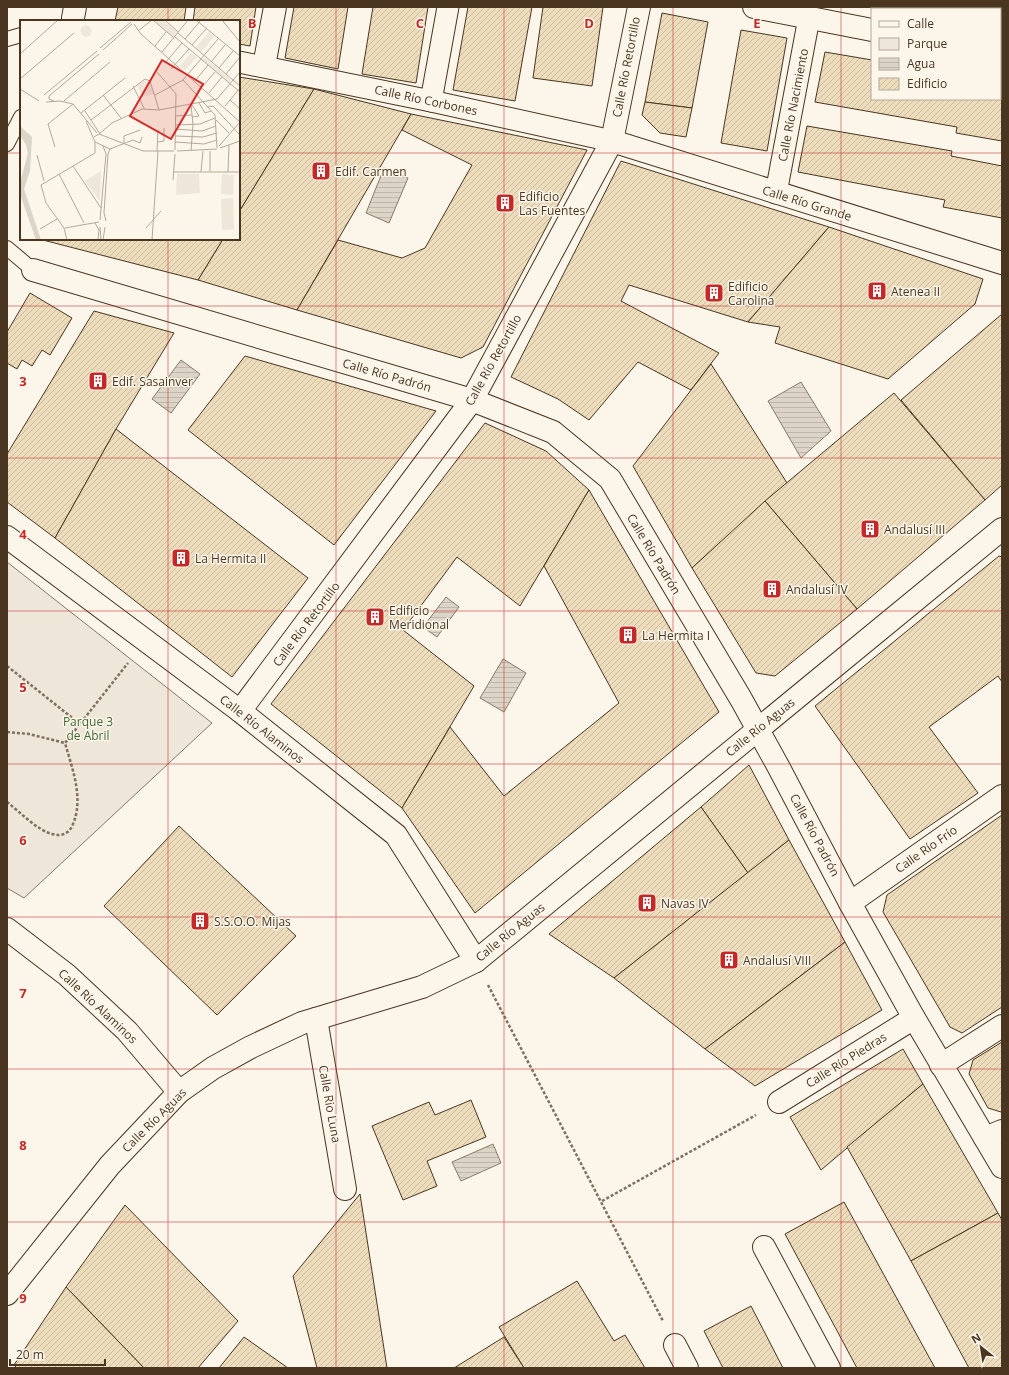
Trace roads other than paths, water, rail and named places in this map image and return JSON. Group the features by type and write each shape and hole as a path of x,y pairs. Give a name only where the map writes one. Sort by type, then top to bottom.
{"street":[{"path":"264,66 275,7"},
{"path":"431,101 448,7"},
{"name":"Calle Río Retortillo","path":"240,711 472,400 612,141 639,7"},
{"path":"754,7 809,18 839,15 871,30"},
{"name":"Calle Río Nacimiento","path":"776,193 809,18"},
{"name":"Calle Río Corbones","path":"240,62 431,101 612,141"},
{"name":"Calle Río Grande","path":"612,141 1002,263"},
{"name":"Calle Río Padrón","path":"33,270 472,400 553,432 610,479 758,729 850,903 941,1065 993,1134 1002,1167"},
{"name":"Calle Río Aguas","path":"7,1294 110,1165 179,1092 213,1068 244,1050 302,1023 422,988 476,961 1002,529"},
{"name":"Calle Río Alaminos","path":"7,537 240,711 396,835 476,961"},
{"name":"Calle Río Frío","path":"850,903 1002,796"},
{"name":"Calle Río Alaminos","path":"7,929 67,975 127,1031 179,1092"},
{"name":"Calle Río Piedras","path":"779,1102 914,1018"},
{"name":"Calle Rio Luna","path":"316,1019 345,1189"},
{"path":"941,1065 1002,1026"},
{"path":"764,1247 829,1368"},
{"path":"675,1345 688,1368"}],"lane":[{"path":"7,39 20,35"},
{"path":"7,144 20,119"},
{"path":"7,248 33,270"}],"water":[{"path":"384,168 408,178 389,223 366,213"},
{"path":"181,360 200,374 171,413 152,399"},
{"path":"801,382 831,431 801,458 768,401"},
{"path":"446,597 459,607 437,637 423,627"},
{"path":"503,659 526,673 504,712 480,698"},
{"path":"493,1144 501,1163 461,1181 452,1162"}],"place":[{"name":"Edif. Carmen","path":"321,171"},
{"name":"Edificio Las Fuentes","path":"505,203"},
{"name":"Atenea II","path":"877,291"},
{"name":"Edificio Carolina","path":"714,293"},
{"name":"Edif. Sasainver","path":"98,381"},
{"name":"Andalusí III","path":"870,529"},
{"name":"La Hermita II","path":"181,558"},
{"name":"Andalusí IV","path":"772,589"},
{"name":"Edificio Meridional","path":"375,617"},
{"name":"La Hermita I","path":"628,635"},
{"name":"Navas IV","path":"647,903"},
{"name":"S.S.O.O. Mijas","path":"200,921"},
{"name":"Andalusí VIII","path":"729,960"}],"park label":[{"name":"Parque 3 de Abril","path":"88,728"}]}
